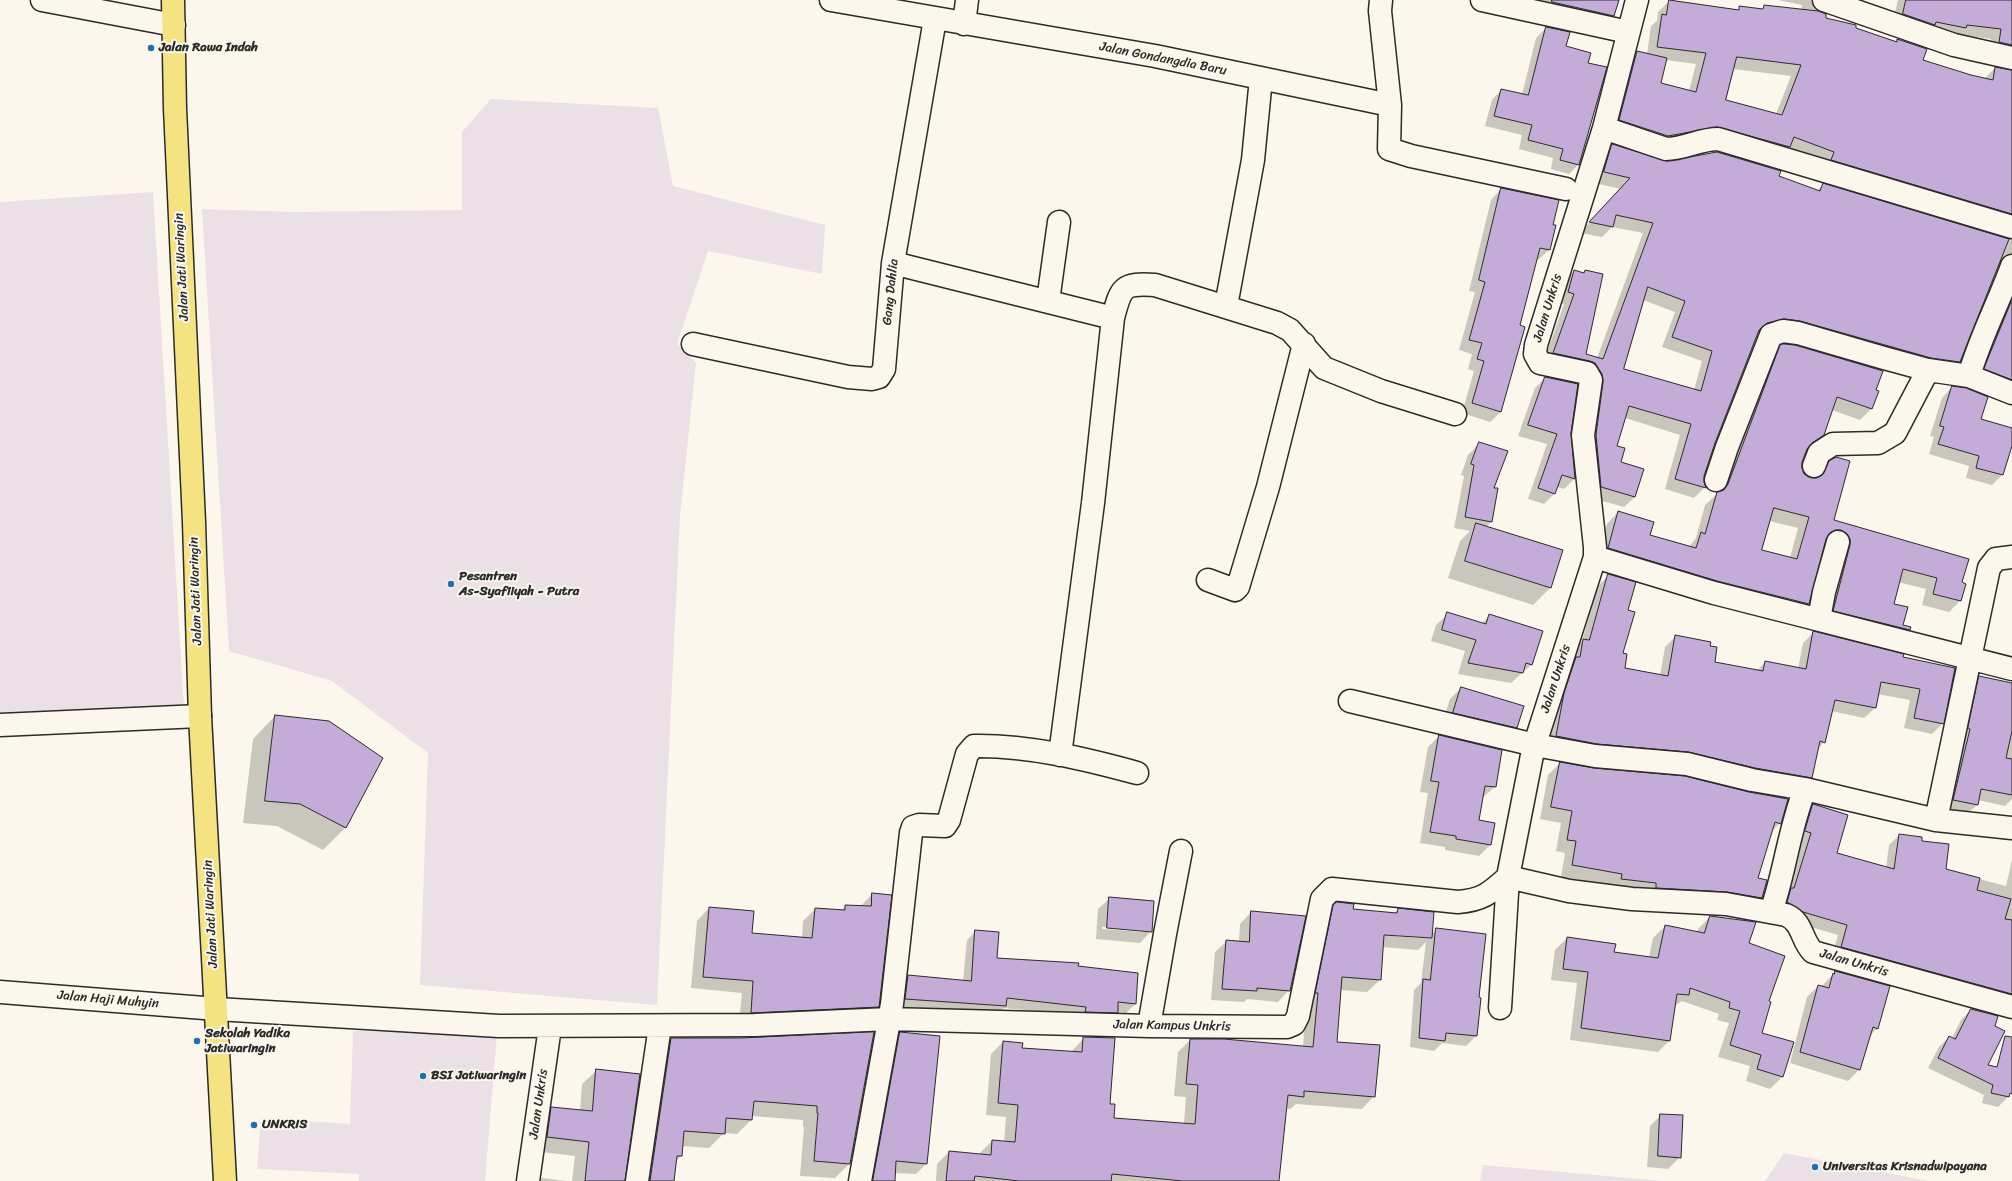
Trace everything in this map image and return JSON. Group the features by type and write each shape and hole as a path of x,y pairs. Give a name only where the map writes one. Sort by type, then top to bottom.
{"main road":[{"name":"Jalan Jati Waringin","path":"173,0 175,108 194,522 200,716 217,1009 225,1181"}],"street":[{"path":"42,0 174,25"},
{"name":"Jalan Gondangdia Baru","path":"831,0 1155,56 1390,104"},
{"path":"964,24 967,0"},
{"path":"1381,0 1380,11 1390,104 1389,149 1411,156 1566,189"},
{"path":"1489,0 1628,32"},
{"name":"Jalan Unkris","path":"1637,0 1604,128 1536,345 1535,354 1540,363 1587,373 1591,380 1583,435 1595,547 1594,557 1535,745 1508,877 1569,891 1632,899 1726,904 1771,912 1794,918 1799,924 1807,946 1813,952 2012,1007"},
{"path":"1824,0 1954,45 2012,58"},
{"name":"Gang Dahlia","path":"693,344 848,377 872,379 880,377 884,369 893,263 935,19"},
{"path":"1226,306 1253,160 1261,78"},
{"path":"1604,128 1666,149 1675,149 1701,141 1718,139 2012,227"},
{"path":"1048,301 1059,222"},
{"path":"893,263 1113,318"},
{"path":"1968,376 1976,349 2003,292 2012,266"},
{"path":"1060,755 1093,503 1113,318 1120,294 1125,288 1136,284 1155,285 1277,323 1290,330 1324,368 1381,391 1455,414"},
{"path":"1716,480 1727,447 1771,335 1783,331 1798,333 1928,370 1968,376 2012,393"},
{"path":"1208,580 1230,589 1235,590 1238,587 1268,487 1304,344"},
{"path":"1814,466 1819,454 1833,444 1878,443 1895,433 1928,370"},
{"path":"1819,619 1824,592 1838,542"},
{"path":"1594,557 1714,593 1819,619 1971,660 2012,669"},
{"path":"1936,820 1971,660 1989,568 1996,559 2012,557"},
{"path":"1350,701 1535,745 1595,756 1687,764 1752,780 1805,789 1936,820 2012,828"},
{"path":"0,725 200,716"},
{"path":"860,1181 889,1018 911,833 914,827 919,825 945,826 949,820 967,754 974,746 988,746 1060,755 1096,761 1137,773"},
{"path":"1771,912 1780,885 1796,813 1805,789"},
{"path":"1150,1026 1165,934 1181,851"},
{"path":"1500,1008 1508,877"},
{"name":"Jalan Kampus Unkris","path":"550,1027 755,1025 889,1018 1150,1026 1266,1028 1287,1026 1294,1024 1298,1016 1322,899 1332,889 1458,902 1475,901 1490,893 1508,877"},
{"name":"Jalan Haji Muhyin","path":"0,992 217,1009 443,1024 550,1027"},
{"path":"637,1181 660,1026"},
{"name":"Jalan Unkris","path":"528,1181 550,1027"}],"shaded area":[{"name":"Pesantren As-Syafiiyah - Putra","path":"491,99 658,108 673,186 825,225 822,274 708,251 677,344 696,363 680,516 657,1005 420,985 428,753 332,681 229,651 202,209 294,212 462,210 462,132"},
{"path":"153,192 184,709 0,717 0,202"},
{"name":"BSI Jatiwaringin","path":"353,1031 497,1034 485,1181 359,1181 359,1174 257,1169 261,1118 350,1124"},
{"name":"Universitas Krisnadwipayana","path":"1784,1153 1929,1181 1765,1181"},
{"path":"1483,1165 1663,1181 1480,1181"}],"building":[{"path":"1552,0 1619,0 1614,16 1552,2"},
{"path":"1669,0 1739,10 1739,6 1763,9 1764,5 1818,11 1826,14 1826,18 1856,25 1856,28 1897,42 1897,39 1927,49 1923,60 1971,75 1993,80 1995,67 2012,70 2012,214 1831,160 1834,152 1794,137 1790,147 1717,127 1668,136 1619,120 1637,51 1667,58 1661,83 1696,92 1706,53 1657,47 1662,14 1666,15","holes":["1737,57 1801,65 1782,115 1726,100"]},
{"path":"1906,0 2012,0 2012,45 1999,42 2001,29 1967,25 1966,28 1936,22 1935,25 1903,14"},
{"path":"1546,27 1570,32 1566,46 1591,53 1588,63 1607,67 1579,165 1560,160 1563,149 1528,140 1532,125 1494,116 1501,89 1528,95"},
{"path":"1612,144 1667,161 1717,152 1781,171 1779,176 1820,191 1823,183 2009,239 1960,362 1931,358 1800,321 1784,319 1767,323 1759,330 1715,443 1704,476 1706,488 1675,479 1691,424 1629,406 1617,446 1625,448 1621,462 1644,469 1635,497 1601,487 1596,435 1603,382 1602,374 1595,363 1553,353 1574,294 1568,292 1574,270 1584,273 1585,270 1603,274 1586,354 1603,359 1653,223 1616,215 1613,227 1589,222 1630,178 1604,172","holes":["1648,287 1685,301 1672,337 1712,351 1701,391 1624,369"]},
{"path":"1501,188 1559,200 1553,225 1556,225 1550,250 1540,248 1520,325 1525,327 1501,412 1472,403 1484,361 1477,359 1482,343 1469,340 1485,282 1479,280"},
{"path":"2012,300 2012,380 1984,369"},
{"path":"1780,345 1795,345 1883,371 1876,390 1879,391 1872,409 1837,397 1824,435 1812,443 1807,449 1802,462 1804,474 1809,477 1816,478 1822,475 1829,461 1836,457 1850,461 1834,520 1969,559 1962,582 1966,584 1961,601 1933,594 1937,578 1903,569 1894,604 1908,607 1903,625 1911,627 1910,630 1833,611 1850,545 1850,539 1847,534 1841,530 1835,530 1830,533 1826,539 1809,604 1717,581 1608,548 1618,511 1654,522 1650,535 1696,548 1701,532 1705,534 1717,492 1724,490 1728,484","holes":["1774,508 1809,517 1797,559 1762,550"]},
{"path":"1545,377 1578,384 1571,433 1575,479 1562,475 1555,494 1538,488 1557,434 1528,425"},
{"path":"1952,386 1966,388 1988,397 1981,419 2012,428 2012,446 2003,475 1976,468 1979,456 1938,444 1944,427 1940,426"},
{"path":"1479,442 1508,451 1494,488 1498,488 1492,522 1465,517 1474,465 1471,464"},
{"path":"1476,523 1563,550 1551,588 1465,561"},
{"path":"1608,574 1636,582 1628,610 1635,612 1623,653 1627,654 1625,668 1668,676 1675,635 1711,642 1710,646 1717,647 1715,662 1763,671 1765,661 1806,669 1813,631 1904,654 1903,657 1955,668 1944,724 1914,718 1920,689 1881,682 1876,708 1835,700 1825,743 1820,741 1812,778 1755,768 1688,752 1597,744 1556,736 1564,693 1576,657 1580,657 1583,639 1589,640"},
{"path":"1447,612 1486,624 1489,614 1543,631 1532,665 1526,663 1523,673 1468,663 1476,640 1442,630"},
{"path":"1979,676 2012,683 2012,731 2006,758 2012,759 2012,795 1981,789 1978,805 1953,800 1970,729 1968,728"},
{"path":"1461,687 1524,706 1517,728 1453,713"},
{"path":"275,715 329,721 383,758 346,828 300,804 265,801"},
{"path":"1439,735 1502,750 1496,787 1485,786 1479,820 1495,823 1491,845 1456,839 1456,836 1430,832 1439,782 1431,781"},
{"path":"1560,762 1594,768 1685,776 1749,792 1788,799 1781,824 1775,822 1758,878 1767,880 1762,898 1727,892 1656,888 1656,883 1621,879 1622,874 1572,865 1576,841 1567,840 1572,811 1551,807"},
{"path":"1813,804 1848,815 1837,853 1894,869 1899,834 1922,837 1922,841 1949,844 1946,869 1980,878 1977,890 2011,899 2005,919 2012,920 2012,994 1841,947 1847,925 1803,912 1787,902 1791,888 1794,888 1811,833 1805,831"},
{"path":"872,893 892,895 879,1007 751,1013 753,981 703,977 709,907 754,911 752,933 812,938 815,908 845,910 845,905 871,906"},
{"path":"1109,897 1154,901 1152,932 1107,928"},
{"path":"1337,902 1354,904 1353,909 1397,913 1398,908 1434,912 1432,938 1384,935 1381,980 1342,977 1337,1042 1380,1045 1375,1097 1304,1091 1304,1097 1288,1095 1279,1181 1183,1181 1112,1174 1111,1181 1019,1181 975,1176 974,1181 946,1181 949,1151 991,1155 992,1140 1015,1142 1018,1105 998,1103 1003,1041 1023,1043 1022,1048 1082,1052 1083,1037 1115,1038 1110,1104 1115,1104 1114,1118 1195,1124 1198,1085 1186,1084 1190,1039 1224,1039 1313,1047 1318,993 1315,993 1333,905"},
{"path":"1251,911 1306,916 1290,991 1257,988 1257,991 1222,989 1226,940 1249,942"},
{"path":"1710,916 1756,922 1749,943 1785,956 1769,1001 1771,1002 1762,1033 1794,1042 1783,1077 1757,1069 1761,1055 1730,1045 1740,1011 1729,1008 1730,1002 1690,988 1689,995 1677,994 1670,1041 1581,1028 1588,972 1563,969 1567,937 1616,944 1614,952 1658,958 1665,925 1704,933"},
{"path":"1436,928 1486,934 1479,997 1481,998 1477,1036 1446,1033 1445,1041 1419,1038 1423,979 1430,980"},
{"path":"975,930 999,932 997,958 1079,963 1078,966 1138,973 1136,1004 1118,1002 1118,1013 1085,1012 1086,1007 1007,998 1006,1006 905,999 908,975 971,981"},
{"path":"1835,971 1890,986 1878,1029 1873,1027 1860,1070 1800,1052 1818,985 1829,988 1833,973 1834,974"},
{"path":"1971,1009 1998,1016 1995,1026 2005,1031 1988,1065 1997,1067 2005,1036 2012,1037 2012,1094 2010,1093 2009,1097 1991,1093 1993,1085 1938,1058 1949,1036 1955,1039"},
{"path":"874,1032 850,1164 814,1161 818,1113 817,1106 754,1101 752,1120 726,1118 725,1134 684,1131 682,1156 677,1156 674,1181 650,1181 671,1038 740,1038"},
{"path":"900,1032 940,1036 927,1164 896,1161 895,1181 873,1181"},
{"path":"596,1069 640,1074 625,1181 585,1181 589,1142 547,1137 551,1107 592,1111"},
{"path":"1660,1114 1683,1115 1681,1158 1658,1156"}],"place":[{"name":"Jalan Rawa Indah","path":"151,48"},
{"name":"Pesantren As-Syafiiyah - Putra","path":"451,584"},
{"name":"Sekolah Yadika Jatiwaringin","path":"197,1041"},
{"name":"BSI Jatiwaringin","path":"423,1076"},
{"name":"UNKRIS","path":"254,1125"},
{"name":"Universitas Krisnadwipayana","path":"1815,1167"}]}
